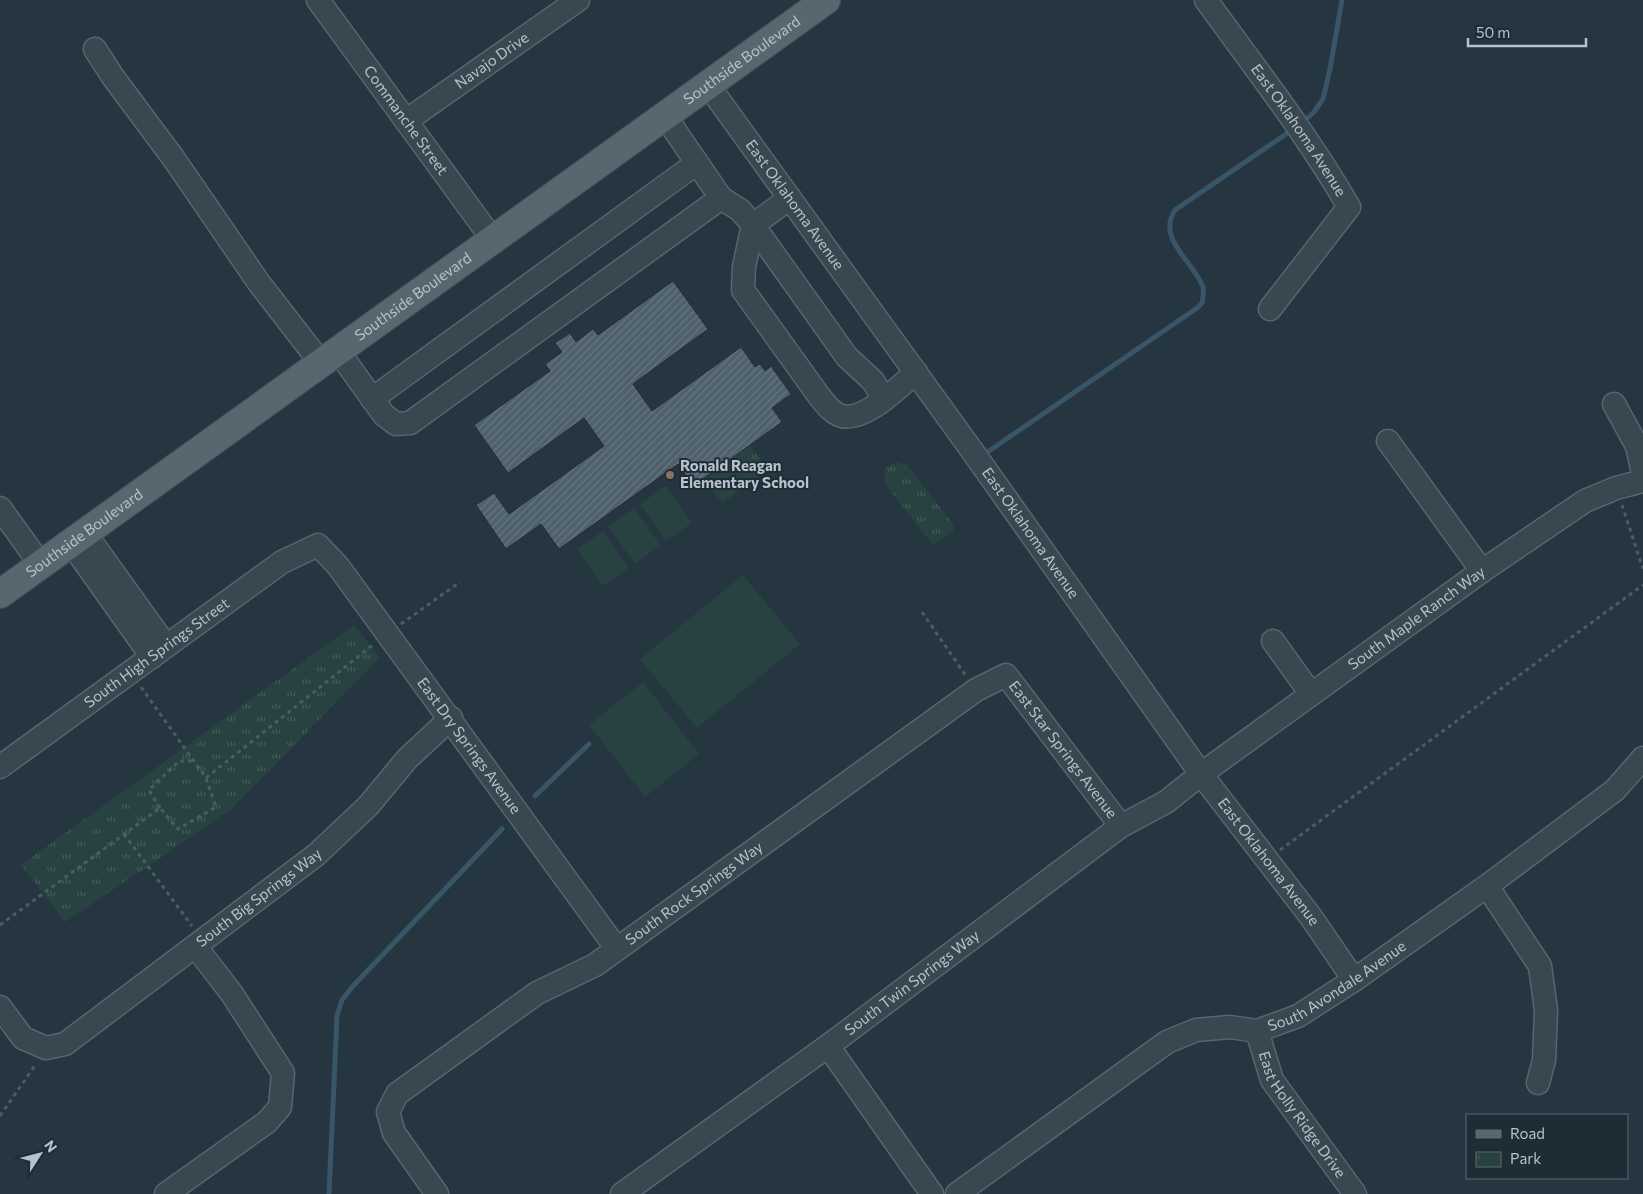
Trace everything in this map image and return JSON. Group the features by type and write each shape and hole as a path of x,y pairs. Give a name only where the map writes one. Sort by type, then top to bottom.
{"main road":[{"name":"Southside Boulevard","path":"0,594 826,0"}],"street":[{"name":"Commanche Street","path":"318,0 493,240"},
{"name":"Navajo Drive","path":"406,121 578,0"},
{"name":"East Oklahoma Avenue","path":"1206,0 1291,116 1325,166 1349,207 1270,310"},
{"path":"95,49 113,77 174,159 259,283 372,399 384,415 396,424 410,423 721,198"},
{"name":"East Oklahoma Avenue","path":"708,85 916,372 1202,774 1267,859 1354,980"},
{"path":"665,116 721,198 740,210 754,225 847,358 873,380 884,399"},
{"path":"372,399 697,163"},
{"path":"790,198 754,225 744,267 743,290 819,396 831,410 839,415 857,417 884,399 916,372"},
{"path":"1614,404 1637,446 1643,473"},
{"path":"1388,441 1482,571"},
{"name":"South Maple Ranch Way","path":"1202,774 1482,571 1585,501 1616,488 1643,482"},
{"path":"0,508 41,565"},
{"path":"78,538 159,651"},
{"name":"South High Springs Street","path":"0,767 282,562 318,545"},
{"name":"East Dry Springs Avenue","path":"318,545 338,566 451,718 617,949"},
{"path":"1273,641 1311,694"},
{"name":"South Rock Springs Way","path":"437,1194 394,1133 388,1112 397,1094 537,993 595,965 976,690 1006,675"},
{"name":"East Star Springs Avenue","path":"1006,675 1121,826"},
{"name":"South Big Springs Way","path":"46,1048 65,1044 316,855 368,806 407,759 451,718"},
{"name":"South Avondale Avenue","path":"957,1194 1167,1042 1196,1030 1230,1027 1257,1031 1298,1016 1354,980 1487,886 1616,790 1643,758"},
{"name":"South Twin Springs Way","path":"622,1194 828,1046 1121,826 1166,802 1202,774"},
{"path":"1487,886 1540,966 1546,1010 1544,1060 1538,1083"},
{"path":"166,1194 267,1122 280,1107 283,1073 199,944"},
{"path":"0,1007 23,1038 46,1048"},
{"name":"East Holly Ridge Drive","path":"1257,1031 1272,1080 1354,1194"},
{"path":"828,1046 932,1194"}],"path":[{"path":"1616,488 1643,568"},
{"path":"206,778 388,633 460,582"},
{"path":"1267,859 1643,585"},
{"path":"922,612 976,690"},
{"path":"130,673 194,761 206,778 216,808 178,828 160,808 149,790 179,761 194,761"},
{"path":"0,925 160,808"},
{"path":"124,834 199,944"},
{"path":"0,1116 46,1048"}],"green space":[{"path":"750,445 761,460 715,493 704,478"},
{"path":"761,460 768,470 722,503 715,493"},
{"path":"896,462 907,465 953,524 954,530 933,545 885,484 884,469"},
{"path":"665,486 692,523 666,541 640,504"},
{"path":"634,508 660,545 635,564 608,526"},
{"path":"603,531 629,568 603,586 577,549"},
{"path":"743,575 800,644 697,728 640,659"},
{"path":"354,625 380,657 230,811 65,922 21,865"},
{"path":"643,682 699,754 645,797 589,725"}],"building":[{"path":"673,281 708,329 633,384 652,411 741,347 755,367 760,364 765,371 771,366 791,394 772,408 782,422 693,486 678,464 559,549 541,524 506,549 476,505 494,493 509,514 604,446 584,418 508,473 474,425 550,371 545,364 562,352 555,343 570,333 576,342 593,329 598,335"}],"waterway":[{"path":"1303,122 1314,112 1323,99 1342,0"},
{"path":"989,451 1202,303 1203,287 1178,250 1170,231 1170,221 1175,210 1289,132"},
{"path":"535,796 589,744"},
{"path":"329,1194 337,1016 342,1000 353,986 502,829"}],"place":[{"name":"Ronald Reagan Elementary School","path":"670,475"}]}
